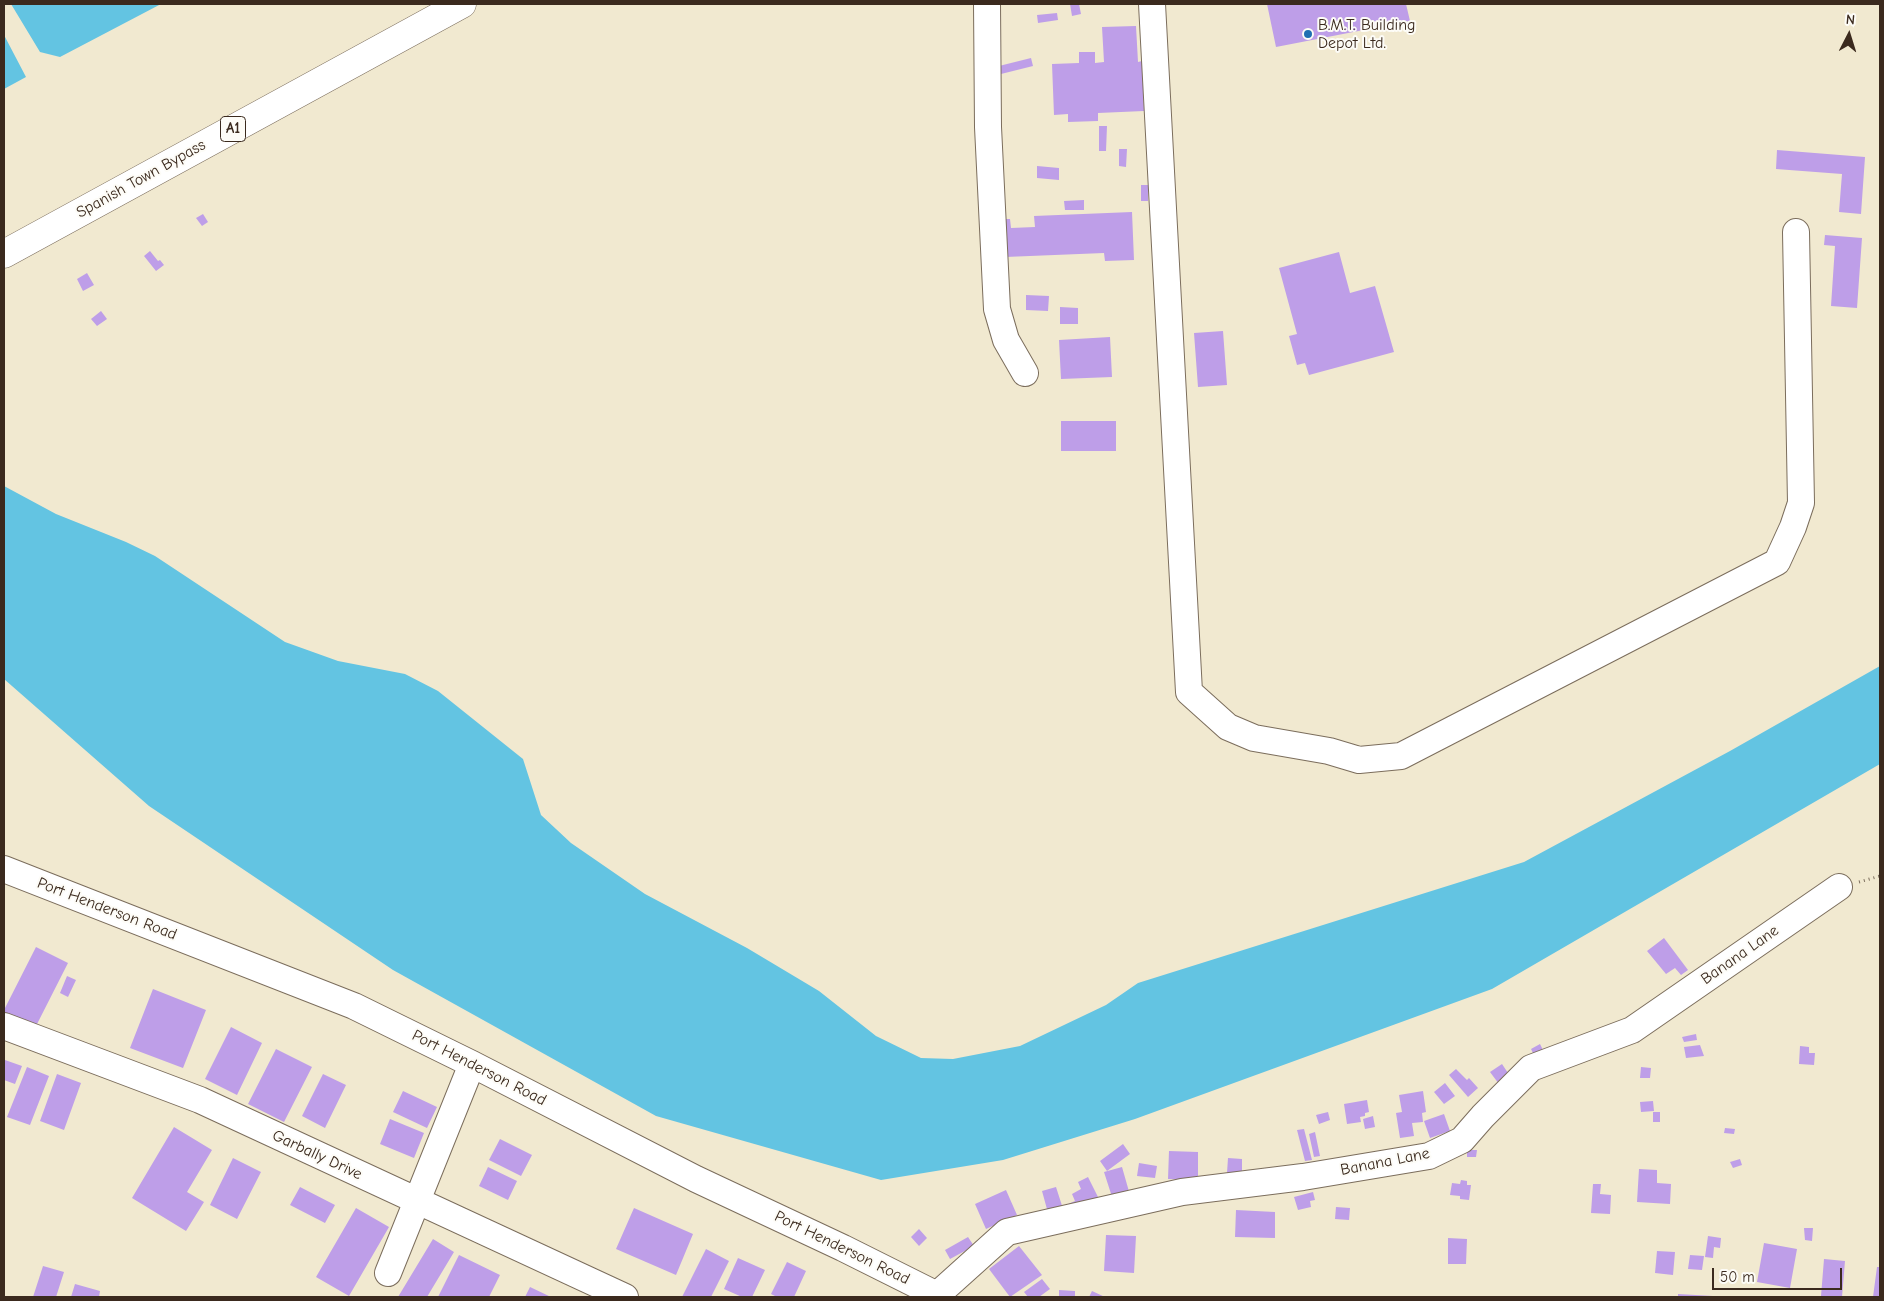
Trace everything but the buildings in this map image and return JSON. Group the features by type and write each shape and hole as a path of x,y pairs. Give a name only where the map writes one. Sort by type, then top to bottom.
{"main road":[{"name":"Spanish Town Bypass","path":"4,254 462,4"}],"street":[{"path":"987,4 988,127 997,309 1006,340 1025,373"},
{"path":"1152,4 1189,692 1228,727 1254,738 1329,751 1359,760 1401,756 1776,562 1793,527 1801,503 1796,232"},
{"name":"Port Henderson Road","path":"4,869 354,1006 472,1064 696,1179 843,1248 939,1296"},
{"name":"Banana Lane","path":"939,1296 1007,1232 1182,1192 1303,1177 1428,1156 1462,1140 1482,1116 1531,1068 1632,1030 1839,887"},
{"name":"Garbally Drive","path":"4,1026 200,1100 625,1297"},
{"path":"388,1273 472,1064"}],"water":[{"path":"11,4 161,4 60,57 40,52"},
{"path":"4,35 26,77 4,89"},
{"path":"4,486 56,514 126,542 155,556 285,642 338,661 405,674 438,691 523,759 541,815 571,843 645,894 747,948 819,991 876,1036 921,1058 953,1059 1020,1046 1106,1005 1138,983 1524,862 1730,751 1880,666 1880,764 1492,989 1135,1119 1003,1160 881,1180 656,1116 393,970 149,806 4,679"}],"place":[{"name":"B.M.T. Building Depot Ltd.","path":"1308,34"}]}
